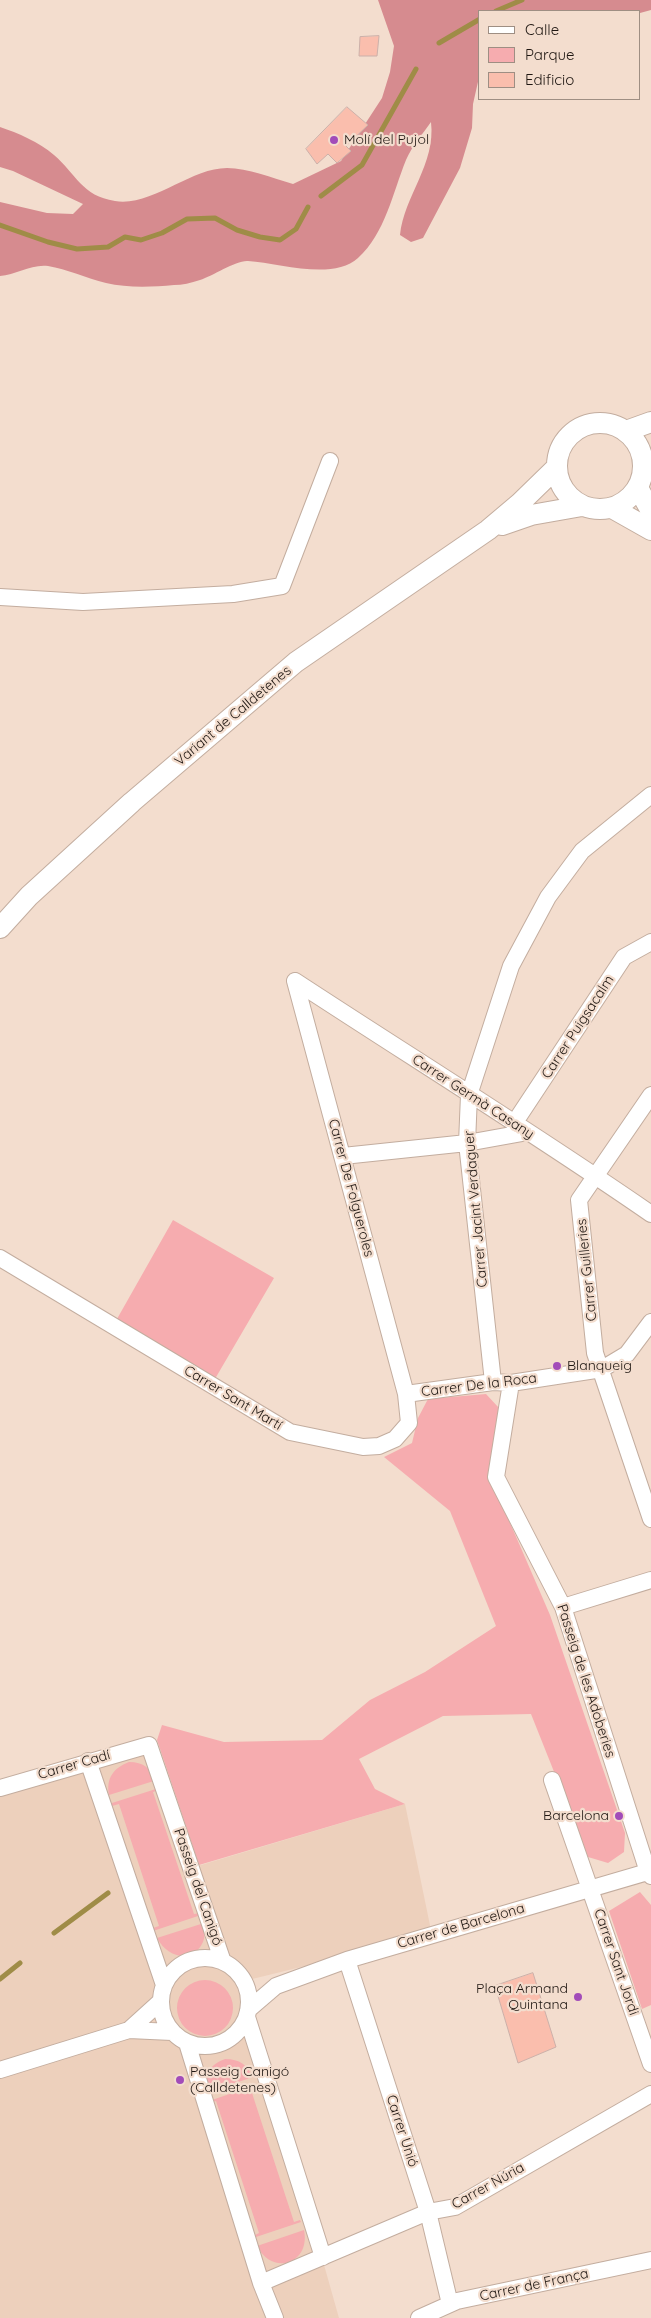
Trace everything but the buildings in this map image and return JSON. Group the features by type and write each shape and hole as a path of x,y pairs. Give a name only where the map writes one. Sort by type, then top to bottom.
{"street":[{"path":"612,508 630,499 638,488 647,462 637,443 626,431 651,422"},
{"name":"Variant de Calldetenes","path":"0,928 29,896 132,802 296,662 488,530 520,504 557,467 558,457 564,443 578,429 587,425 602,423 612,424 626,431"},
{"path":"0,597 83,602 233,594 282,586 330,461"},
{"path":"557,467 558,476 564,490 570,498 582,506"},
{"path":"638,488 651,511"},
{"name":"Variant de Calldetenes","path":"488,530 531,515 582,506 594,510 612,508 651,530"},
{"name":"Carrer Jacint Verdaguer","path":"493,1382 468,1143 469,1095 511,966 548,897 582,851 651,795"},
{"name":"Carrer Puigsacalm","path":"521,1127 624,957 651,942"},
{"name":"Carrer Germà Casany","path":"295,981 596,1176 651,1214"},
{"name":"Carrer De Folgueroles","path":"295,981 406,1394"},
{"name":"Carrer Guilleries","path":"651,1096 580,1200 595,1353 602,1368 651,1519"},
{"path":"342,1156 468,1143 521,1127"},
{"name":"Carrer Sant Martí","path":"0,1253 40,1283"},
{"name":"Carrer Sant Martí","path":"0,1258 290,1432 364,1447 379,1446 395,1439 409,1424 406,1394"},
{"name":"Carrer De la Roca","path":"406,1394 493,1382 511,1383 602,1368 627,1354 651,1322"},
{"name":"Passeig de les Adoberies","path":"511,1383 496,1477 563,1607 650,1873"},
{"path":"563,1607 651,1580"},
{"name":"Carrer Cadí","path":"0,1788 88,1761 149,1745"},
{"name":"Passeig del Canigó","path":"149,1745 223,1962"},
{"path":"88,1761 162,1993 168,2026 172,2032 187,2043 204,2047 215,2046 234,2035 247,2014 249,2001 244,1981 236,1971 223,1962"},
{"path":"552,1780 591,1889"},
{"name":"Carrer de Barcelona","path":"247,2014 276,1986 347,1960 650,1873"},
{"name":"Carrer Sant Jordi","path":"591,1889 651,2064"},
{"name":"Passeig del Canigó","path":"162,1993 172,1973 184,1963 195,1959 210,1958 223,1962"},
{"name":"Carrer Unió","path":"347,1960 428,2212 450,2304"},
{"name":"Carrer de Barcelona","path":"244,1981 276,1986"},
{"path":"129,2030 162,1993"},
{"path":"247,2014 323,2257"},
{"path":"0,2070 129,2030 172,2032"},
{"path":"187,2043 261,2283 275,2318"},
{"name":"Carrer Núria","path":"261,2283 428,2212 455,2207 651,2094"},
{"name":"Carrer de França","path":"419,2318 450,2304 651,2260"}],"shaded area":[{"path":"378,0 651,0 651,10 641,13 641,10 478,10 478,82 473,104 472,128 460,168 423,238 411,242 400,235 407,207 429,152 431,122 408,155 382,225 375,237 358,258 347,265 320,270 243,261 193,282 180,285 148,287 106,283 48,266 0,276 0,202 47,213 73,214 83,204 13,171 0,167 0,127 42,146 62,162 87,189 104,198 115,201 143,198 199,174 227,168 252,171 293,184 341,161 382,98 390,72 394,46"},
{"path":"149,1745 191,1868 405,1804 432,1935 244,1981 339,2318 0,2318 0,1785"}],"green space":[{"path":"173,1220 274,1278 212,1384 113,1326"},
{"path":"486,1394 499,1408 491,1479 550,1615 625,1833 624,1852 608,1863 588,1857 531,1714 443,1716 359,1759 375,1789 405,1804 199,1865 157,1740 162,1725 224,1742 322,1740 370,1700 425,1672 496,1626 450,1511 384,1457 412,1443 418,1418 428,1399"},
{"path":"129,1762 146,1766 157,1780 109,1795 108,1789 112,1775 119,1767"},
{"path":"159,1788 159,1790 153,1792 194,1914 200,1913 201,1915 153,1931 153,1928 159,1926 119,1804 112,1806 112,1803"},
{"path":"640,1892 651,1905 651,2005 642,2009 609,1911"},
{"path":"204,1923 205,1935 202,1944 197,1951 190,1955 172,1954 164,1948 157,1938"},
{"path":"205,1980 216,1982 225,1988 231,1997 233,2008 231,2019 225,2028 216,2034 205,2036 194,2034 185,2028 179,2019 177,2008 179,1997 185,1988 194,1982"},
{"path":"225,2059 235,2060 242,2064 253,2077 206,2093 207,2076 211,2068 219,2061"},
{"path":"256,2085 257,2087 251,2090 294,2222 300,2220 301,2222 253,2238 253,2236 259,2233 216,2101 209,2103 209,2101"},
{"path":"304,2230 305,2241 302,2251 289,2262 272,2261 264,2256 257,2246"}],"waterway":[{"path":"498,10 522,0"},
{"path":"439,43 478,20"},
{"path":"321,196 362,165 416,69"},
{"path":"0,225 48,242 77,249 108,247 125,237 141,240 162,233 187,219 215,218 237,230 260,237 280,240 296,229 308,207"},
{"path":"54,1933 108,1893"},
{"path":"0,1979 20,1963"}],"place":[{"name":"Molí del Pujol","path":"334,140"},
{"name":"Blanqueig","path":"557,1366"},
{"name":"Barcelona","path":"619,1816"},
{"name":"Plaça Armand Quintana","path":"578,1997"},
{"name":"Passeig Canigó (Calldetenes)","path":"180,2080"}]}
